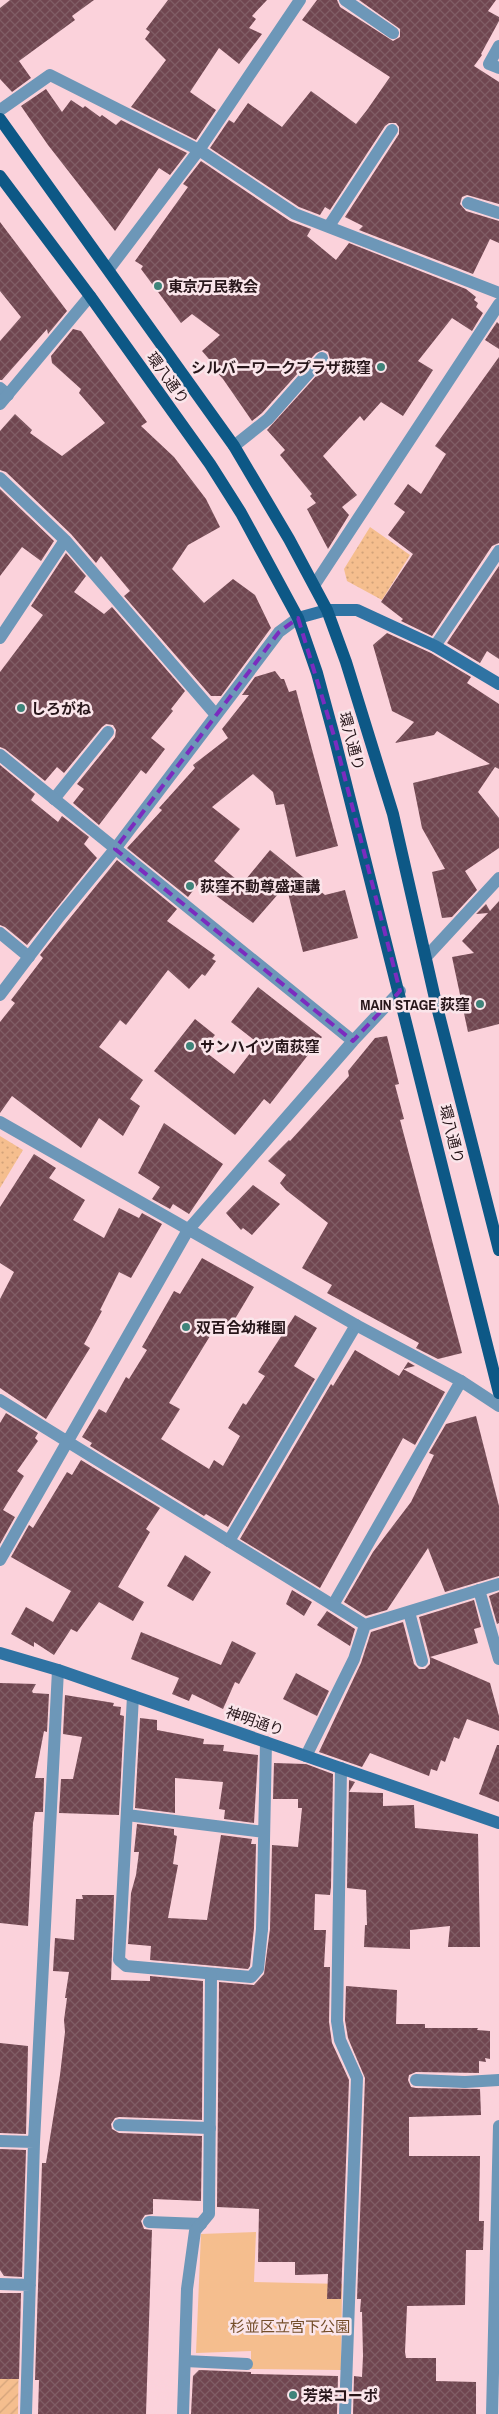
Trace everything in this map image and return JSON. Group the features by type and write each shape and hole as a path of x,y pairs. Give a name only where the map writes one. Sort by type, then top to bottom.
{"main road":[{"name":"環八通り","path":"0,118 234,446 315,584 327,610 346,662 393,814 427,956 436,1003 494,1211 499,1250"},
{"name":"環八通り","path":"0,176 90,296 210,464 241,513 298,618 317,673 334,736 400,991 499,1393"}],"street":[{"path":"109,269 199,150 300,0"},
{"path":"345,0 393,33"},
{"path":"499,46 489,64 499,68"},
{"path":"0,110 50,75 199,150 295,214 499,292"},
{"path":"329,226 392,130"},
{"path":"468,203 499,213"},
{"path":"3,395 90,296"},
{"path":"315,584 499,304"},
{"path":"234,446 268,418 322,358"},
{"path":"0,478 65,540 216,715"},
{"path":"0,638 65,540"},
{"path":"435,646 499,551"},
{"path":"0,995 115,849 279,632 298,618 327,610 357,610 435,646 499,684"},
{"path":"54,799 108,732"},
{"path":"0,755 353,1041"},
{"path":"427,956 499,878"},
{"path":"0,933 29,957"},
{"path":"0,1560 188,1230 353,1041 400,991"},
{"path":"0,1122 356,1325 461,1381 499,1406"},
{"path":"230,1541 356,1325"},
{"path":"332,1605 461,1381"},
{"path":"0,1400 366,1625 499,1584"},
{"path":"479,1590 499,1659"},
{"path":"409,1612 422,1661"},
{"path":"306,1756 354,1659 366,1625"},
{"name":"神明通り","path":"0,1653 58,1670 499,1823"},
{"path":"26,2414 34,2142 58,1670"},
{"path":"133,1696 119,1960 126,1966 211,1975 251,1977 258,1969 262,1929 266,1742"},
{"path":"341,1768 336,2021 340,2040 357,2078 345,2414"},
{"path":"126,1815 264,1832"},
{"path":"183,2414 187,2289 195,2231 209,2214 211,1975"},
{"path":"416,2080 465,2082 499,2080"},
{"path":"118,2125 210,2128"},
{"path":"492,2414 499,2126"},
{"path":"0,2141 34,2142"},
{"path":"149,2222 201,2224"},
{"path":"0,2284 30,2285"},
{"path":"185,2361 247,2364"}],"highlighted area":[{"path":"298,618 334,736 400,991 353,1041 115,849 279,632"}],"green space":[{"path":"370,527 410,555 382,600 347,581 344,569"},
{"path":"0,1136 23,1150 0,1188"},
{"name":"杉並区立宮下公園","path":"256,2232 254,2282 342,2284 341,2370 251,2369 251,2351 196,2353 201,2234"},
{"path":"0,2333 19,2334 18,2414 0,2414"}],"building":[{"path":"10,0 94,0 72,16 75,20 19,61 31,78 12,92 0,79 0,8"},
{"path":"168,0 267,0 252,16 256,19 249,28 262,34 239,64 219,48 190,92 216,110 196,140 131,107 166,60 145,39 150,32 146,29"},
{"path":"317,0 337,0 340,7 393,41 400,37 400,29 359,0 496,0 488,11 499,17 499,21 482,55 474,66 499,82 499,204 467,195 462,197 460,204 466,211 499,221 499,243 490,239 473,274 359,230 363,226 345,217 399,134 399,127 396,123 389,123 385,126 330,210 325,207 320,215 299,207 210,148 229,120 234,123 248,103 282,127 311,91 356,124 367,110 390,77 302,20"},
{"path":"46,89 62,112 71,100 83,108 85,106 100,117 102,115 116,125 121,120 187,153 170,175 159,168 115,231 48,145 21,106"},
{"path":"201,161 290,221 311,229 307,236 336,260 349,243 466,289 476,297 474,300 478,303 476,307 483,313 472,331 452,318 418,361 433,370 403,416 381,402 364,421 360,416 323,456 357,495 342,507 349,515 328,549 307,509 316,503 310,496 312,494 280,455 285,450 267,430 328,363 330,359 328,352 323,350 316,353 262,413 252,421 223,379 212,367 214,365 202,351 220,335 192,314 181,323 141,269 143,266 135,261 188,187 183,184"},
{"path":"0,222 67,311 48,334 47,329 2,380 0,380 0,341 21,317 0,291"},
{"path":"497,322 499,324 499,349 485,340"},
{"path":"73,329 81,331 147,422 141,426 174,457 206,499 220,527 188,545 172,569 204,603 233,579 255,595 271,628 221,696 211,696 124,596 130,591 101,556 96,563 71,534 6,472 0,470 0,431 15,414 32,430 30,433 62,456 105,423 79,393 81,389 52,363 51,356"},
{"path":"499,357 499,543 492,546 432,636 401,621 403,619 381,602 413,554 388,535 405,512 394,504 408,484 421,494 446,454 435,446"},
{"path":"0,489 54,541 41,561 22,547 0,576"},
{"path":"66,553 86,576 74,592 104,614 112,607 185,691 171,709 173,711 151,738 165,749 146,774 141,770 99,825 73,803 84,789 77,784 115,737 116,730 113,725 106,724 102,727 64,773 57,767 45,781 0,747 0,672 43,615 31,606"},
{"path":"499,566 499,659 487,651 480,663 447,643"},
{"path":"387,633 431,653 471,677 467,683 499,704 499,769 495,767 478,792 499,818 499,848 465,871 477,890 452,917 442,918 432,872 445,869 422,828 413,783 490,764 437,731 434,735 395,743 414,722 392,711 373,645"},
{"path":"275,671 281,679 284,679 289,692 296,690 338,846 296,857 284,804 276,805 273,792 253,774 212,807 240,829 214,861 242,884 270,850 325,895 345,890 358,938 303,952 286,885 253,923 199,883 188,897 127,848 162,810 159,808 195,768 193,765 228,738 222,729 249,695 242,695 255,677"},
{"path":"0,765 35,794 31,800 58,822 62,816 89,837 84,844 97,858 27,945 0,925"},
{"path":"117,860 177,909 167,921 215,955 212,959 216,961 205,976 202,974 189,989 168,970 126,1025 120,1020 99,1047 143,1080 130,1099 140,1106 123,1136 99,1118 81,1148 12,1096 0,1113 0,1022 15,1003 11,1000 43,958 40,955"},
{"path":"499,901 499,1024 468,1032 452,957 474,953 462,941 488,913 476,914 486,904 490,911"},
{"path":"258,987 322,1037 270,1104 264,1099 235,1135 154,1071 195,1019 215,1035 203,1050 234,1074 258,1043 231,1022"},
{"path":"387,1036 399,1084 395,1085 404,1119 400,1120 462,1353 438,1359 416,1348 419,1343 327,1293 332,1285 302,1268 328,1223 286,1190 280,1183 286,1175 268,1161 290,1141 349,1076 348,1071 375,1038"},
{"path":"164,1123 223,1164 189,1214 173,1204 170,1209 152,1199 160,1187 138,1173"},
{"path":"34,1154 56,1168 49,1178 85,1200 73,1220 104,1238 119,1208 139,1218 142,1213 162,1224 131,1278 119,1272 100,1310 102,1311 84,1344 90,1348 46,1419 0,1388 0,1299 14,1272 0,1263 0,1207"},
{"path":"253,1185 280,1204 252,1235 243,1228 241,1230 226,1213"},
{"path":"202,1258 254,1287 229,1329 218,1323 169,1403 180,1409 161,1439 209,1469 214,1460 223,1466 240,1436 228,1428 243,1403 246,1405 265,1376 258,1372 295,1315 317,1328 294,1366 315,1379 228,1527 206,1514 204,1516 90,1446 92,1443 82,1437 99,1409 106,1413 126,1377 129,1379 147,1350 142,1347 174,1291 180,1294"},
{"path":"355,1350 399,1376 403,1369 445,1392 415,1445 403,1438 320,1588 240,1539 331,1384 333,1386"},
{"path":"408,1362 415,1366 404,1369"},
{"path":"6,1413 38,1433 35,1438 38,1441 17,1471 24,1476 3,1510 15,1517 0,1544 0,1423"},
{"path":"476,1416 499,1506 499,1576 445,1592 428,1548 387,1610 366,1616 344,1602 373,1552 411,1502 434,1455 429,1453 446,1424"},
{"path":"81,1460 160,1508 146,1529 150,1532 118,1587 144,1602 133,1621 99,1602 77,1632 71,1629 54,1655 34,1642 34,1647 11,1634 26,1607 53,1622 71,1591 11,1557 29,1525 33,1528 67,1472 72,1475"},
{"path":"185,1555 211,1572 193,1601 167,1586"},
{"path":"292,1590 312,1602 304,1616 286,1604"},
{"path":"499,1592 499,1623 497,1624 489,1596"},
{"path":"474,1600 481,1627 474,1629 478,1643 430,1657 490,1683 499,1716 499,1731 467,1719 459,1739 454,1737 445,1762 441,1760 437,1771 431,1769 429,1776 370,1753 362,1767 319,1752 361,1663 371,1632 403,1622 414,1664 419,1669 425,1669 430,1664 430,1659 419,1617"},
{"path":"327,1611 355,1629 350,1646 317,1625"},
{"path":"141,1632 221,1665 232,1641 256,1653 239,1684 235,1682 223,1709 192,1694 189,1701 172,1694 179,1678 131,1659"},
{"path":"296,1673 329,1691 317,1716 283,1699"},
{"path":"0,1683 36,1684 32,1691 33,1693 49,1694 47,1732 44,1731 35,1778 44,1778 43,1812 35,1812 33,1823 28,1926 0,1923"},
{"path":"65,1695 114,1703 113,1706 121,1707 120,1715 124,1716 119,1815 59,1813 61,1779 73,1779 82,1737 63,1734"},
{"path":"140,1718 157,1720 157,1730 204,1739 203,1744 224,1745 223,1751 258,1755 254,1823 224,1819 225,1810 219,1809 223,1782 175,1778 175,1813 135,1808"},
{"path":"497,1745 499,1745 499,1802 479,1794"},
{"path":"274,1763 306,1764 333,1774 331,1887 330,1895 315,1894 314,1930 326,1930 324,1967 330,1967 329,2022 332,2043 349,2080 341,2299 327,2299 328,2274 295,2275 295,2262 258,2262 259,2209 217,2207 219,1982 254,1985 264,1974 270,1929 272,1845 298,1847 302,1808 298,1808 298,1799 273,1799"},
{"path":"349,1780 355,1782 349,1792 383,1793 383,1806 414,1805 415,1828 478,1834 480,1947 448,1947 450,1926 410,1930 410,1949 364,1947 365,1925 367,1925 366,1890 347,1888"},
{"path":"137,1824 174,1829 174,1835 177,1836 173,1864 178,1865 168,1918 207,1920 221,1835 252,1839 251,1844 256,1844 254,1928 250,1966 248,1969 150,1960 151,1946 128,1944 131,1893 139,1852 134,1852"},
{"path":"82,1895 114,1895 111,1980 150,1981 150,1976 203,1981 202,2120 119,2117 115,2118 111,2124 112,2129 119,2133 202,2136 201,2201 153,2199 153,2214 145,2215 141,2221 144,2229 152,2230 146,2414 38,2414 39,2380 35,2380 42,2163 46,2163 60,2075 65,2032 64,2020 67,1998 65,1998 69,1972 53,1971 55,1938 74,1940 76,1899 83,1899"},
{"path":"346,1986 397,1990 396,2024 425,2024 425,2028 478,2028 477,2030 490,2031 490,2059 485,2058 486,2062 479,2061 479,2073 416,2072 409,2075 408,2080 411,2087 416,2088 480,2089 481,2115 409,2117 409,2156 480,2156 479,2221 484,2221 483,2250 466,2250 465,2305 407,2306 405,2352 406,2358 436,2358 436,2381 476,2382 476,2414 353,2414 354,2376 362,2377 363,2356 361,2299 357,2299 365,2078 348,2038 345,2020"},
{"path":"0,2043 28,2046 26,2134 0,2133"},
{"path":"0,2149 26,2150 22,2277 4,2276 0,2270"},
{"path":"0,2293 21,2293 19,2379 0,2379"},
{"path":"199,2370 251,2372 251,2374 338,2376 337,2414 191,2414 193,2376"}],"place":[{"name":"東京万民教会","path":"158,286"},
{"name":"シルバーワークプラザ荻窪","path":"381,367"},
{"name":"しろがね","path":"21,708"},
{"name":"荻窪不動尊盛運講","path":"190,886"},
{"name":"MAIN STAGE 荻窪","path":"480,1004"},
{"name":"サンハイツ南荻窪","path":"190,1046"},
{"name":"双百合幼稚園","path":"186,1327"},
{"name":"芳栄コーポ","path":"293,2395"}]}
